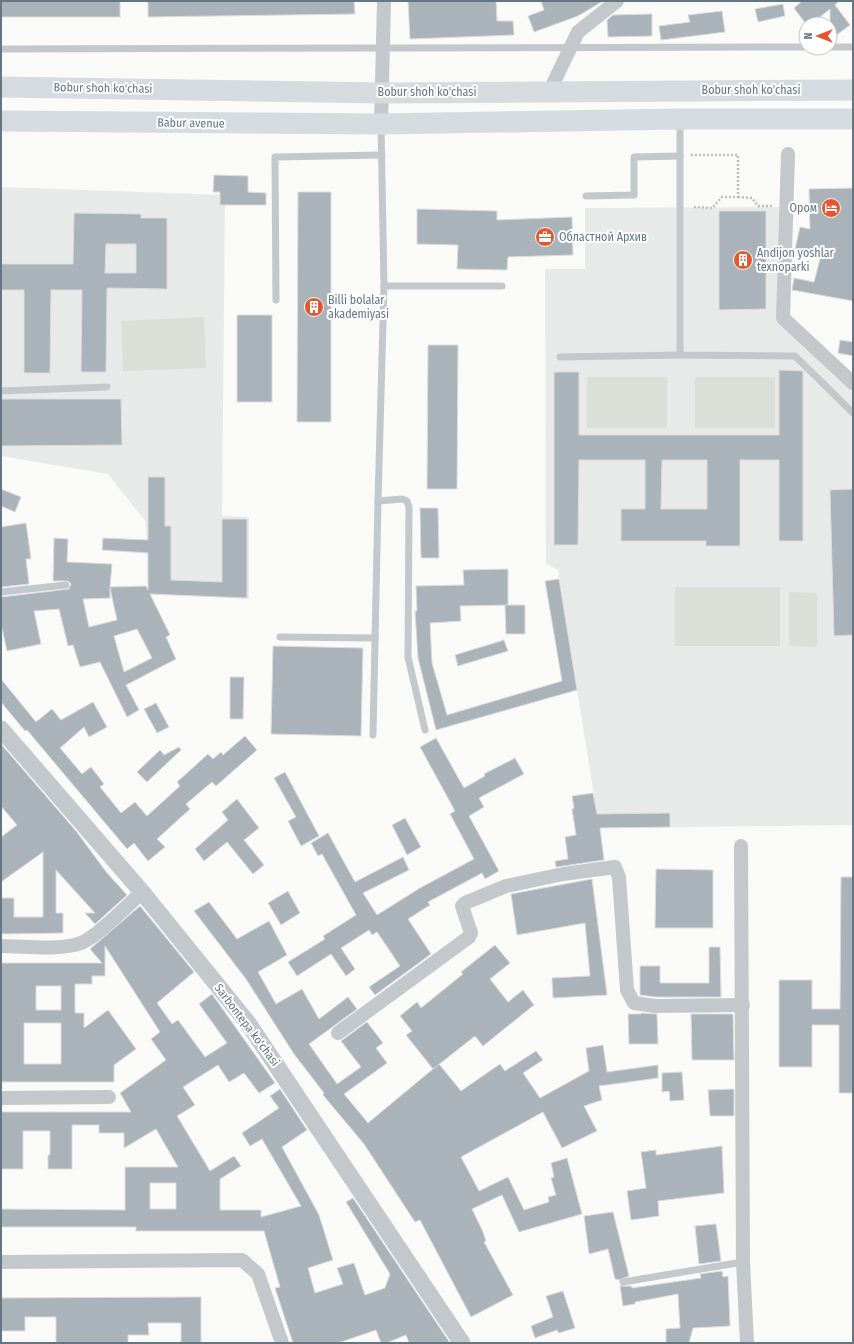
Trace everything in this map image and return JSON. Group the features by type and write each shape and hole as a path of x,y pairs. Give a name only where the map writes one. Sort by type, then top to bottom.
{"main road":[{"name":"Bobur shoh ko'chasi","path":"1,86 382,93 853,90"},
{"path":"381,124 680,119 853,119"},
{"name":"Babur avenue","path":"1,121 381,124"}],"street":[{"path":"381,124 384,1"},
{"path":"549,92 578,32 617,1"},
{"path":"788,154 783,318 853,383"},
{"name":"Sarbontepa ko'chasi","path":"1,729 142,892 248,1023 462,1343"},
{"path":"741,846 744,1262 747,1343"},
{"path":"338,1034 468,937 471,932 462,906 465,903 506,886 563,874 615,867 618,877 627,990 634,1003 654,1006 743,1004"},
{"path":"1,946 67,947 82,943 102,928 142,892"},
{"path":"1,1098 109,1097"},
{"path":"1,1262 242,1260 258,1274 282,1343"}],"lane":[{"path":"1,49 798,47"},
{"path":"838,47 853,47"},
{"path":"680,119 680,355"},
{"path":"373,735 384,286 381,124"},
{"path":"276,300 275,157 382,155"},
{"path":"586,196 634,195 634,157 680,156"},
{"path":"384,286 502,286"},
{"path":"560,357 680,355 795,356 853,413"},
{"path":"1,391 107,387"},
{"path":"378,501 408,501 408,657 426,730"},
{"path":"1,592 66,585"},
{"path":"280,637 375,638"},
{"path":"623,1282 744,1262"}],"path":[{"path":"680,156 738,155 738,197"},
{"path":"693,207 712,208 722,197 738,197 752,198 758,206 786,207"}],"shaded area":[{"path":"1,187 225,195 222,516 249,517 249,599 148,594 146,522 108,474 1,456"},
{"path":"782,207 782,323 853,386 853,825 614,828 614,821 598,821 558,570 546,564 545,269 585,269 585,208"},
{"path":"204,317 206,368 123,371 121,321"},
{"path":"587,377 667,377 667,428 587,428"},
{"path":"695,377 775,377 775,428 695,428"},
{"path":"675,587 780,587 780,646 675,646"},
{"path":"789,592 817,593 817,647 789,646"}],"building":[{"path":"1,1 120,1 120,17 1,17"},
{"path":"148,1 354,1 355,14 148,17"},
{"path":"408,1 496,1 497,21 513,21 514,35 410,39"},
{"path":"541,1 603,1 578,16 534,32 528,16 544,10"},
{"path":"802,1 839,1 835,5 850,25 838,34 838,16 830,16 830,9 821,16 800,16 794,8"},
{"path":"783,4 785,16 758,22 755,9"},
{"path":"722,11 725,32 661,40 659,26 690,22 688,15"},
{"path":"652,14 652,36 608,37 607,20 613,15"},
{"path":"214,175 248,176 248,192 266,193 266,205 220,205 220,192 213,192"},
{"path":"853,188 853,301 792,290 794,278 814,282 821,255 795,249 800,227 810,229 809,189"},
{"name":"Billi bolalar akademiyasi","path":"298,192 331,192 331,422 297,422"},
{"path":"417,209 497,211 497,220 572,217 573,255 508,257 507,270 457,269 458,245 417,244"},
{"name":"Andijon yoshlar texnoparki","path":"719,211 766,211 766,309 719,310"},
{"path":"74,213 141,214 141,218 167,218 167,289 107,288 106,372 81,372 82,290 51,290 50,373 24,373 24,290 1,290 1,264 73,264","holes":["106,244 136,244 136,273 105,273"]},
{"path":"237,315 272,315 272,402 237,402"},
{"path":"840,340 853,342 853,356 838,353"},
{"path":"428,345 458,345 457,489 427,489"},
{"path":"779,370 803,371 803,541 779,541 779,460 740,460 740,546 706,546 706,541 621,541 621,509 645,509 645,460 579,460 578,545 554,545 554,372 579,372 579,435 779,435","holes":["662,460 707,460 707,509 661,509"]},
{"path":"1,399 121,399 122,445 1,446"},
{"path":"148,477 165,477 165,526 171,526 171,580 222,582 222,519 247,519 247,598 150,594 170,635 166,637 176,659 126,685 139,710 127,717 100,662 80,667 73,645 68,646 59,609 34,611 41,644 7,651 1,624 1,597 69,589 71,584 68,581 53,581 54,538 68,539 67,562 112,564 110,587 146,586 148,590 148,553 102,550 103,538 148,540","holes":["110,588 117,620 89,627 83,599 110,598","137,629 152,658 124,672 114,636"]},
{"path":"1,489 21,497 15,512 1,506"},
{"path":"853,489 853,635 834,636 830,490"},
{"path":"420,508 438,508 439,558 421,558"},
{"path":"26,523 31,559 26,559 29,584 1,587 1,527"},
{"path":"508,569 508,605 460,606 461,621 430,623 432,663 447,715 562,681 545,581 559,579 577,690 436,730 418,658 415,611 417,611 416,586 464,585 463,570"},
{"path":"505,605 525,605 525,634 506,634"},
{"path":"504,640 508,651 458,666 455,655"},
{"path":"273,646 363,648 361,736 271,734"},
{"path":"230,677 244,677 243,719 230,719"},
{"path":"1,679 36,722 52,709 61,720 93,702 107,727 89,737 84,727 60,748 82,774 91,767 104,784 100,787 121,813 135,802 147,816 180,786 177,782 208,754 213,759 221,752 223,755 245,736 257,750 216,786 212,782 186,804 190,809 157,839 165,847 148,861 134,843 127,849 27,730 25,731 1,702"},
{"path":"156,703 169,727 157,733 144,709"},
{"path":"436,738 464,788 485,776 484,774 515,758 524,774 479,798 484,807 469,816 499,871 485,879 482,873 428,902 430,905 408,919 431,954 375,995 369,987 400,966 377,932 372,935 369,930 341,948 355,969 346,976 331,954 297,976 288,962 325,939 323,936 356,915 322,854 318,856 311,843 328,833 355,882 403,857 409,870 363,893 377,915 420,888 474,859 450,814 455,811 420,747"},
{"path":"1,744 76,831 107,873 127,895 95,924 85,913 95,913 56,870 56,913 63,913 63,933 1,934 1,898 14,898 14,917 43,917 43,852 1,882 1,837 17,825 1,806"},
{"path":"179,747 181,750 147,782 137,772 160,750 164,755"},
{"path":"285,772 319,836 301,846 288,821 296,817 274,778"},
{"path":"593,793 597,814 670,813 670,827 600,828 604,860 556,867 555,861 568,859 565,837 576,835 572,809 574,808 572,796"},
{"path":"237,799 259,828 244,840 264,865 253,874 227,842 204,861 195,849 228,820 222,812"},
{"path":"405,818 421,847 407,855 392,825"},
{"path":"656,869 713,870 713,928 655,928"},
{"path":"841,877 853,877 853,1093 839,1093 839,1025 812,1025 812,1067 779,1067 779,980 812,980 812,1009 840,1009"},
{"path":"592,879 607,995 553,998 552,978 590,976 585,923 517,935 511,894"},
{"path":"288,891 300,913 281,925 268,903"},
{"path":"209,902 237,939 269,921 287,955 258,972 276,1004 302,989 319,1019 348,997 357,1009 309,1044 337,1084 361,1067 341,1041 367,1022 383,1043 376,1048 387,1063 344,1094 368,1123 439,1064 461,1091 500,1064 505,1071 536,1051 543,1060 523,1073 540,1098 589,1071 586,1048 603,1045 607,1072 658,1065 658,1078 599,1086 602,1100 584,1106 597,1131 562,1148 543,1112 461,1157 479,1191 508,1177 524,1210 549,1202 548,1197 556,1195 551,1178 554,1177 551,1163 567,1158 582,1214 519,1232 502,1195 472,1209 483,1232 486,1241 484,1242 513,1295 471,1317 420,1220 415,1222 364,1144 323,1095 324,1093 294,1054 246,979 194,911"},
{"path":"140,906 194,972 157,1003 172,1024 178,1020 205,1057 227,1043 199,1004 212,994 275,1083 259,1093 244,1073 229,1082 218,1065 183,1087 195,1105 177,1116 210,1171 234,1156 241,1166 220,1179 220,1210 261,1210 261,1217 301,1206 262,1139 250,1146 242,1133 279,1108 270,1096 280,1089 307,1130 282,1147 319,1215 333,1260 308,1268 315,1293 343,1284 337,1268 354,1263 365,1295 385,1288 390,1274 346,1202 353,1198 450,1343 409,1343 406,1335 386,1343 381,1343 376,1330 338,1343 293,1343 275,1288 280,1287 264,1231 136,1231 136,1227 1,1227 1,1209 125,1210 125,1167 178,1167 156,1129 124,1148 124,1133 99,1133 99,1125 72,1125 72,1169 48,1169 48,1155 50,1155 50,1131 23,1131 23,1169 1,1169 1,1112 131,1112 120,1093 166,1060 151,1039 160,1032 105,946 105,976 92,976 92,984 75,984 75,1013 84,1013 84,1028 108,1010 136,1049 114,1065 114,1082 1,1082 1,963 102,963 90,949","holes":["36,986 61,986 61,1010 36,1010","24,1023 61,1023 61,1064 24,1064","150,1183 176,1183 176,1209 150,1209"]},
{"path":"495,945 510,963 490,979 508,1002 523,990 534,1005 483,1046 475,1036 433,1069 406,1035 412,1031 400,1016 417,1002 421,1008 463,974 461,972"},
{"path":"709,947 720,947 721,997 656,997 640,995 640,966 660,966 660,983 709,983"},
{"path":"628,1014 657,1014 658,1044 629,1044"},
{"path":"691,1014 733,1014 734,1060 692,1060"},
{"path":"682,1072 684,1100 670,1101 669,1091 662,1092 662,1073"},
{"path":"734,1089 734,1116 710,1116 708,1090"},
{"path":"722,1146 724,1193 658,1201 659,1216 631,1220 627,1191 646,1188 641,1152 656,1150 656,1155"},
{"path":"613,1212 629,1276 619,1280 615,1279 608,1249 589,1254 584,1216"},
{"path":"716,1224 721,1261 699,1264 695,1226"},
{"path":"722,1271 723,1277 728,1276 730,1326 693,1328 689,1343 666,1343 666,1329 680,1328 678,1294 635,1302 635,1304 623,1306 620,1286 631,1286 632,1288 701,1278 700,1274"},
{"path":"563,1291 575,1328 559,1333 557,1330 535,1338 531,1326 553,1317 546,1296"},
{"path":"201,1297 201,1343 181,1343 181,1323 148,1323 149,1335 128,1335 128,1343 56,1343 56,1317 25,1317 25,1331 1,1331 1,1298"}],"place":[{"name":"Ором","path":"831,208"},
{"name":"Областной Архив","path":"545,237"},
{"name":"Andijon yoshlar texnoparki","path":"743,260"},
{"name":"Billi bolalar akademiyasi","path":"314,307"}]}
